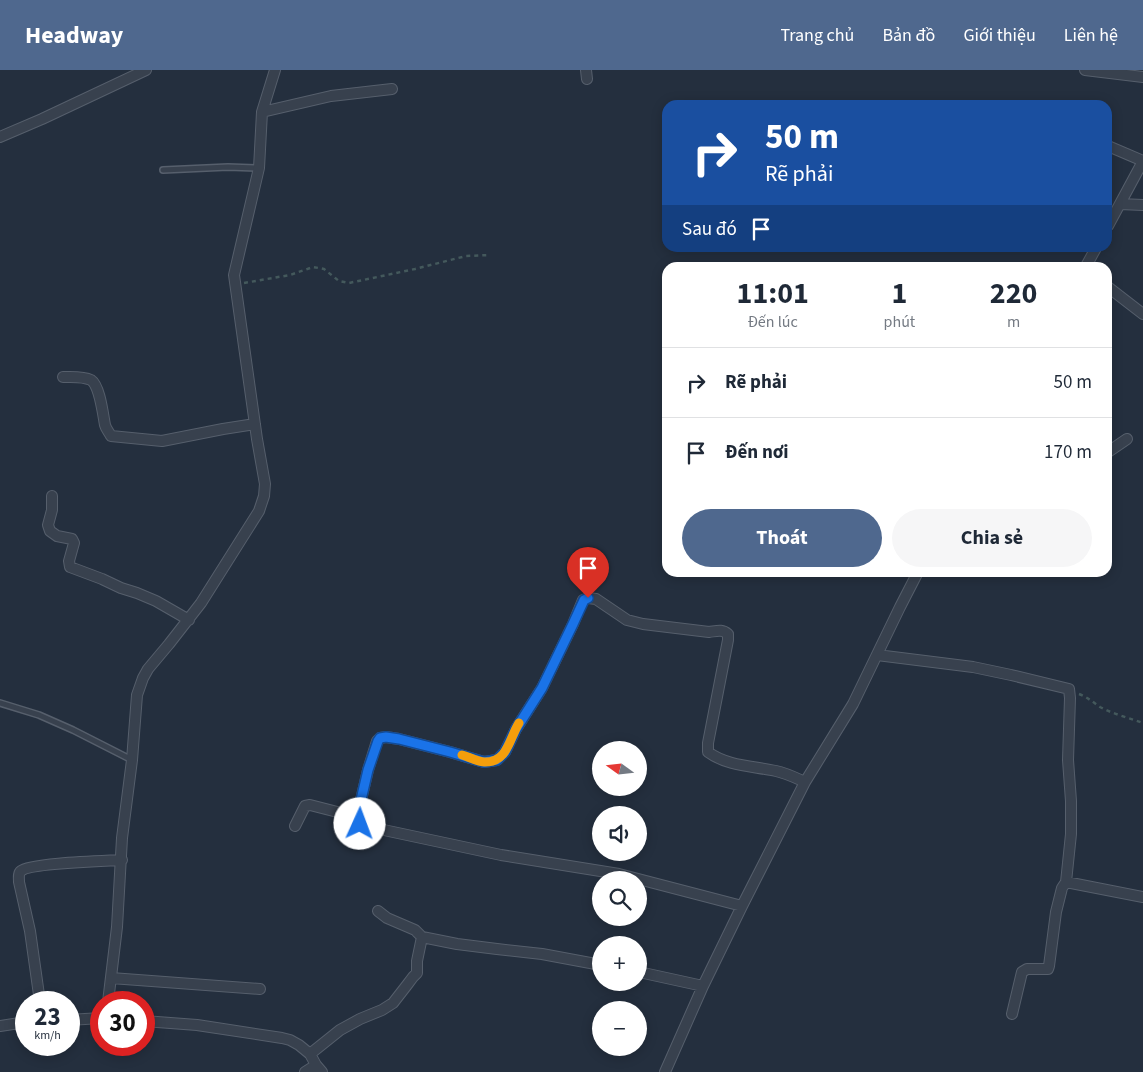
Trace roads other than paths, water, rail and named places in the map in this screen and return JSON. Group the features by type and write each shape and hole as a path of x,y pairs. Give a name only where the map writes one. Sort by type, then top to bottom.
{"street":[{"path":"0,137 146,70"},
{"path":"109,991 118,927 122,838 138,695 143,678 148,669 201,604 259,511 264,496 265,484 234,275 259,168 262,112 274,70"},
{"path":"1085,70 1143,77"},
{"path":"262,112 331,96 392,89"},
{"path":"1112,148 1143,161 1112,219"},
{"path":"1120,204 1143,205"},
{"path":"1112,290 1143,314"},
{"path":"63,377 80,377 91,381 96,387 110,436 162,441 255,424"},
{"path":"1112,449 1127,439"},
{"path":"52,496 52,510 48,525 50,532 57,536 72,539 74,543 69,561 70,568 156,601 189,620"},
{"path":"665,1072 703,986 742,906 805,782 853,704 915,577"},
{"path":"742,906 619,874 501,855 360,824 357,817 368,770 378,741 380,738 386,737 399,739 484,762 497,760 505,752 516,729 542,688 584,600 588,598 596,599 627,620 669,628 709,632 717,630 728,634 708,743 708,752 715,757 733,763 778,772 805,782"},
{"path":"877,655 974,667 1068,689 1070,698 1068,760 1071,834 1066,882 1062,888 1056,912 1048,969 1027,969 1022,972 1012,1014"},
{"path":"295,826 305,806 310,805 357,817"},
{"path":"38,991 19,873 21,870 49,864 122,860"},
{"path":"1066,882 1143,897"},
{"path":"378,910 387,918 415,930 422,937 457,944 542,954 592,963"},
{"path":"310,1054 340,1030 393,1003 418,970 417,961 422,937"},
{"path":"647,974 703,986"},
{"path":"111,978 260,989"},
{"path":"155,1022 198,1026 290,1040 310,1054 319,1068 305,1072"},
{"path":"0,1026 15,1024"}],"lane":[{"path":"163,170 228,166 259,168"},
{"path":"0,704 39,715 132,760"}]}
